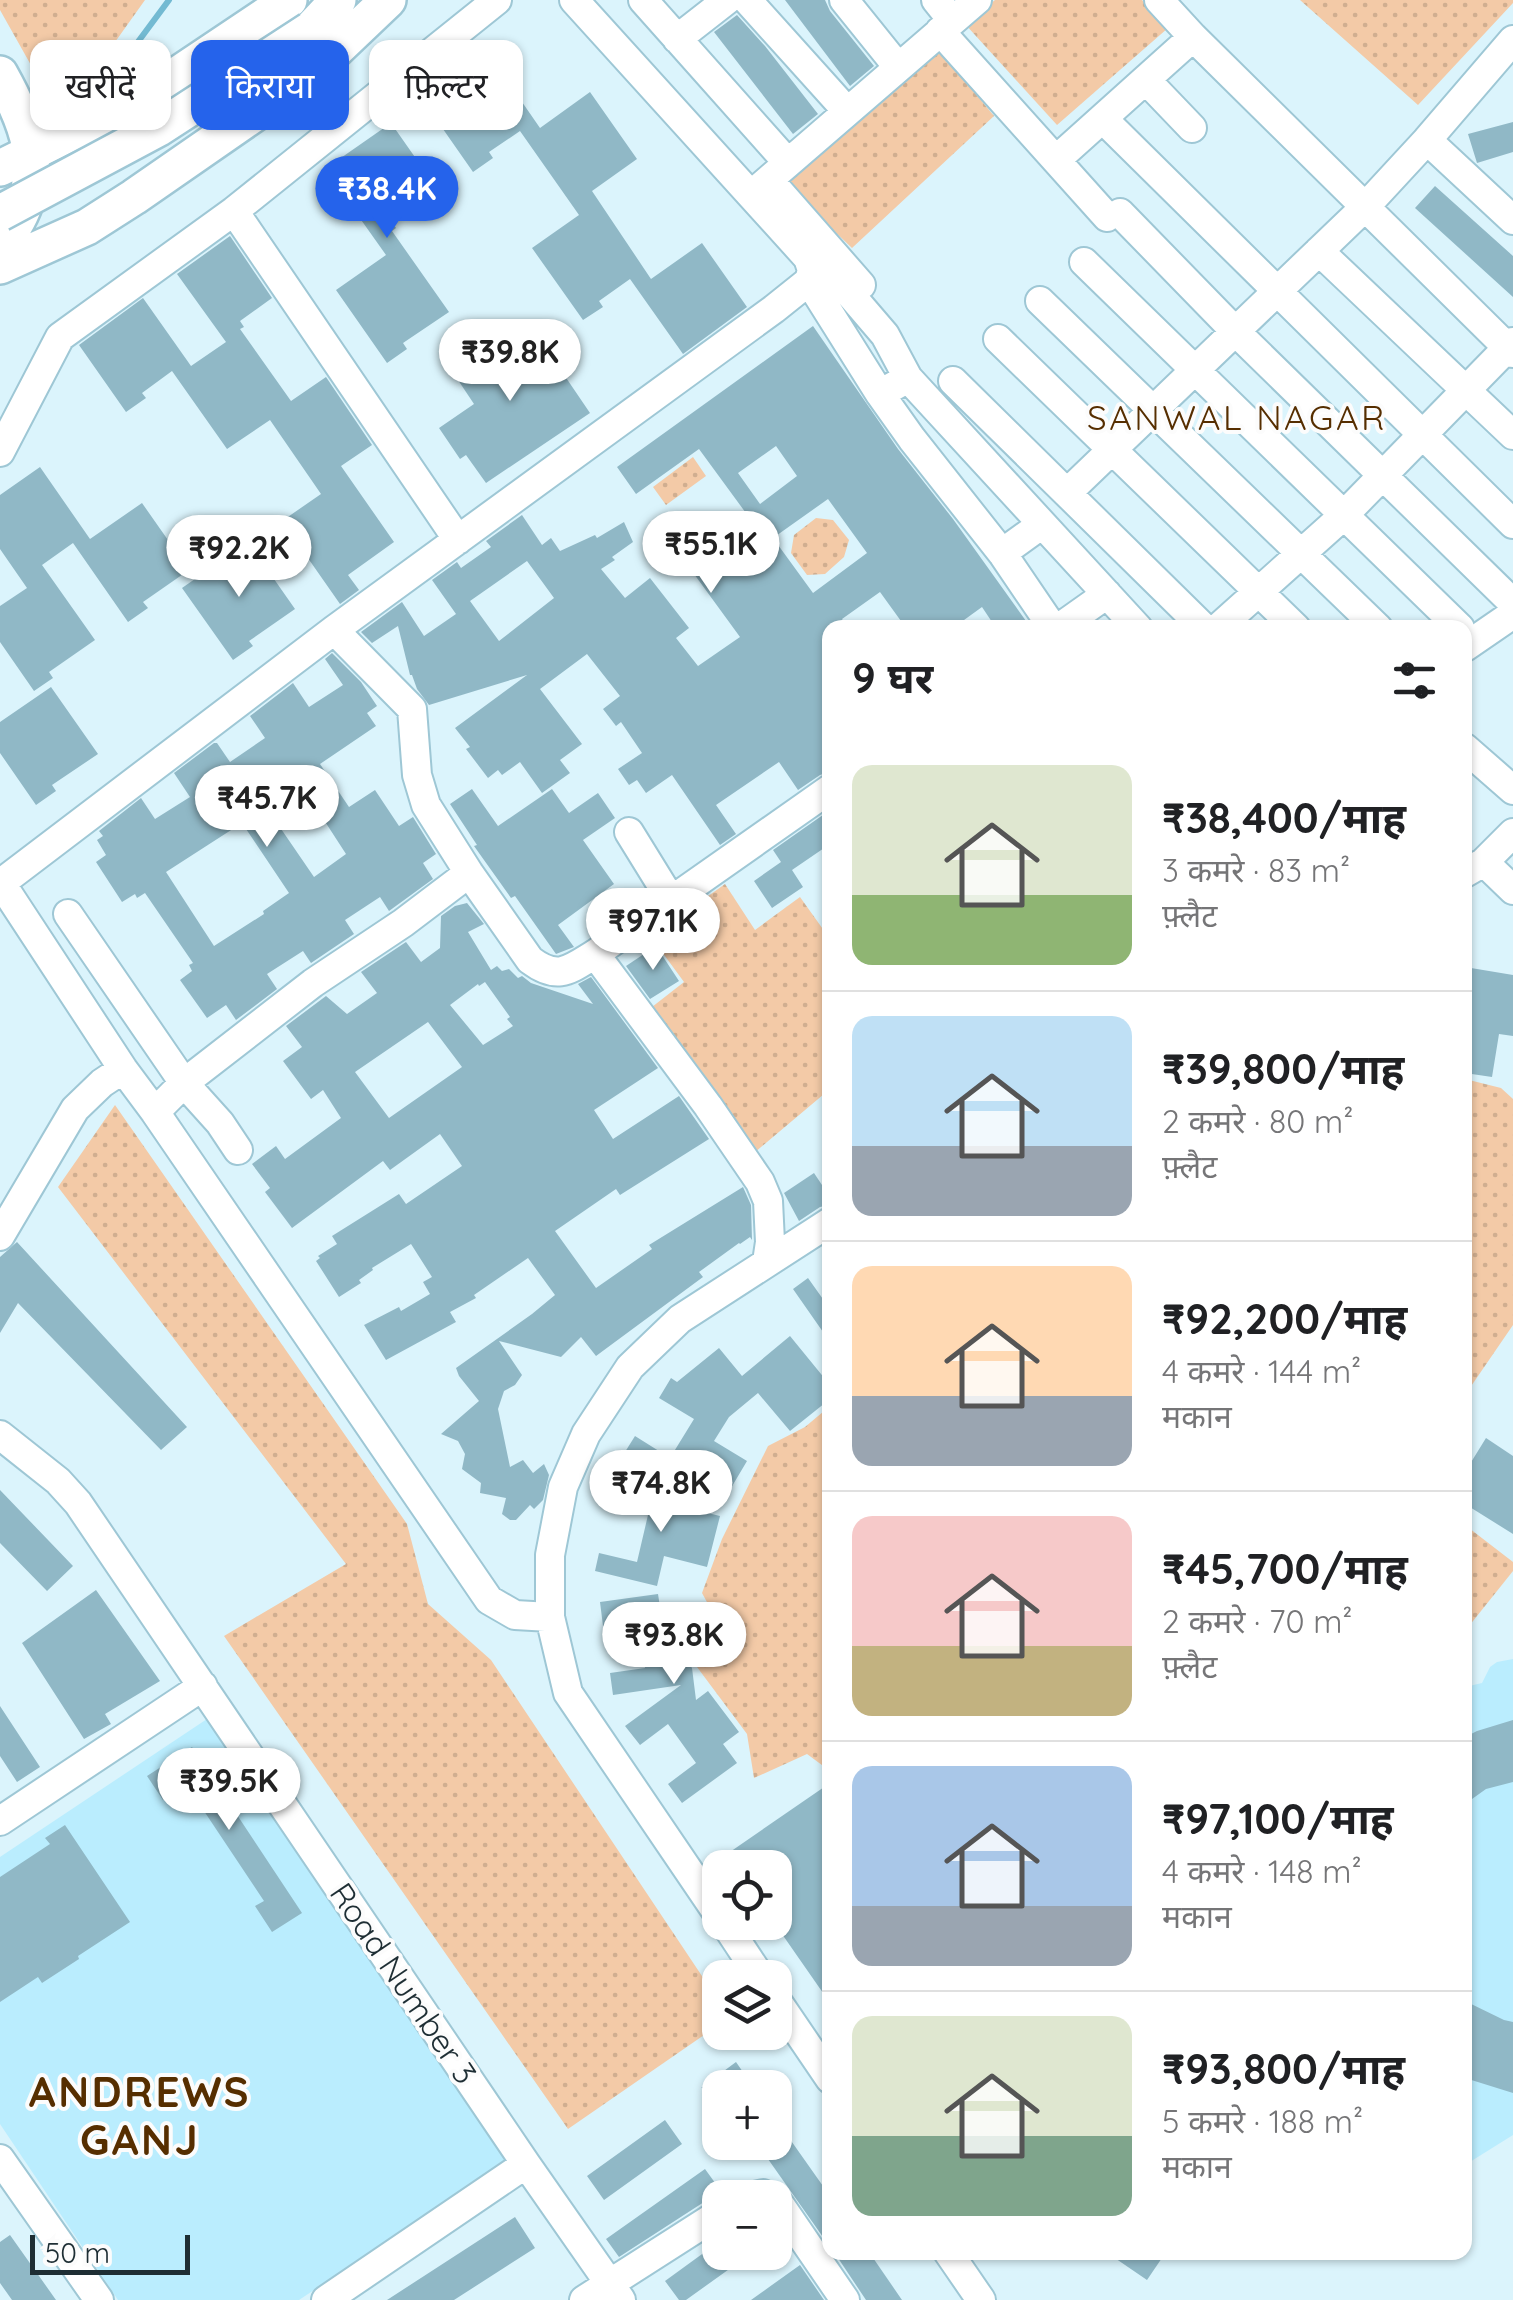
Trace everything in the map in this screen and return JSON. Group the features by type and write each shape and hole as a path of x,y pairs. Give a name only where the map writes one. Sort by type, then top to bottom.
{"main road":[{"path":"171,80 288,0"},
{"path":"0,213 159,128 310,30 338,0"},
{"path":"0,266 87,227 134,197 306,78 388,0"},
{"path":"7,87 30,111"},
{"path":"0,248 24,206 31,178 16,160 23,117 7,87"},
{"path":"16,160 77,130"},
{"path":"93,130 134,197"}],"street":[{"path":"0,452 60,336 234,211 497,0"},
{"path":"574,0 769,179 899,328"},
{"path":"643,0 677,39 769,179 808,258 810,276 880,394 1050,620"},
{"path":"677,39 727,0"},
{"path":"747,0 847,112"},
{"path":"844,0 898,67"},
{"path":"769,179 898,67 943,17 977,0"},
{"path":"1159,0 1511,348 1344,516 1227,620"},
{"path":"943,17 1056,160 1513,603"},
{"path":"1056,160 1194,37"},
{"path":"1068,492 1366,206 1513,40"},
{"path":"1146,80 1192,128"},
{"path":"1102,119 1513,524"},
{"path":"1427,140 1513,220"},
{"path":"234,211 458,540"},
{"path":"1319,251 1513,435"},
{"path":"1084,262 1449,620"},
{"path":"550,1617 515,1615 489,1600 123,1069 1,882 810,276 834,277 886,335 908,378 1130,620"},
{"path":"1040,301 1370,620"},
{"path":"998,339 1288,620"},
{"path":"880,394 908,378"},
{"path":"954,381 1196,620"},
{"path":"1002,553 1041,525"},
{"path":"1068,620 1106,594"},
{"path":"1472,634 1513,614"},
{"path":"334,630 412,710 417,776 426,806 530,960 544,971 560,972 595,954 822,795"},
{"path":"1472,754 1513,790"},
{"path":"629,832 671,900"},
{"path":"1513,833 1474,867 1513,890"},
{"path":"155,1112 184,1083 312,982 469,873"},
{"path":"68,914 184,1083 238,1150"},
{"path":"595,954 760,1182 768,1201 767,1262"},
{"path":"0,1236 75,1110 123,1069"},
{"path":"702,1891 568,1693 550,1617 553,1538 564,1487 586,1434 630,1367 680,1319 822,1227"},
{"name":"Road Number 3","path":"0,1435 58,1481 78,1503 616,2292"},
{"path":"0,1822 203,1686"},
{"path":"792,2023 822,2066"},
{"path":"0,2159 99,2300"},
{"path":"326,2300 526,2164"},
{"path":"792,2222 846,2300"},
{"path":"584,2300 616,2292 702,2228"},
{"path":"953,2260 980,2300"}],"shaded area":[{"path":"0,0 145,0 116,40 30,40 30,63 0,10"},
{"path":"995,0 1142,0 1168,28 1057,125 965,24"},
{"path":"1300,0 1513,0 1513,3 1418,105"},
{"path":"932,41 994,116 852,248 786,185"},
{"path":"693,457 706,476 666,505 653,487"},
{"path":"816,518 833,520 849,540 844,557 825,574 807,575 791,553 794,535"},
{"path":"725,884 755,930 800,897 822,928 822,1096 754,1153 652,1007 684,982 651,937"},
{"path":"1472,1081 1501,1088 1513,1099 1513,1325 1472,1385"},
{"path":"115,1105 407,1524 428,1604 491,1660 702,1976 702,2036 568,2129 224,1636 346,1564 58,1187"},
{"path":"822,1413 822,1765 807,1754 754,1778 747,1734 697,1667 733,1650 702,1593 722,1539 768,1446 805,1427"},
{"path":"1472,1530 1513,1562 1513,1571 1472,1622"},
{"path":"1513,1659 1513,2135 1472,2161 1472,1685 1482,1683 1497,1662"},
{"path":"210,1717 508,2161 299,2300 118,2300 0,2124 0,1857"}],"building":[{"path":"785,0 825,0 874,66 850,86"},
{"path":"737,15 818,114 793,134 714,32"},
{"path":"590,92 637,159 592,191 651,279 702,243 747,307 683,354 630,279 599,301 603,307 583,320 532,248 579,215 520,131 489,152 493,158 473,172 444,130 523,130 523,103 540,128"},
{"path":"1513,122 1513,152 1477,163 1468,134"},
{"path":"381,130 396,130 438,190 392,222 396,228 392,231 449,312 403,343 407,349 387,363 336,290 386,255 325,169"},
{"path":"1435,186 1513,256 1513,297 1415,208"},
{"path":"230,236 272,298 240,321 244,327 240,329 291,401 326,377 372,445 341,466 394,542 348,575 359,590 340,604 282,521 321,494 270,420 227,449 172,371 142,393 146,398 126,412 79,345 143,298 191,366 226,342 177,274"},
{"path":"813,326 898,449 1025,620 991,620 982,607 964,620 900,620 880,592 843,620 822,620 822,774 798,790 779,762 716,805 736,834 720,845 672,775 646,793 637,780 629,785 618,769 642,753 621,722 616,726 603,709 620,696 587,654 540,689 582,744 560,760 570,773 542,793 520,762 502,775 498,770 488,778 455,728 527,675 429,705 410,675 398,626 372,643 361,632 402,602 424,636 456,614 432,580 457,562 461,568 491,547 486,541 522,515 542,545 551,538 560,551 595,535 597,538 624,522 633,542 601,569 625,598 650,578 689,628 676,638 698,666 740,637 670,541 706,515 735,555 762,535 699,449 636,494 617,467","holes":["776,446 797,476 760,504 738,473","828,499 867,553 813,593 773,538","527,561 554,598 499,641 470,601"]},
{"path":"499,330 513,351 537,335 590,413 486,483 466,455 460,459 439,428 474,404 448,365"},
{"path":"40,467 90,539 142,503 189,570 143,602 148,608 128,622 73,543 42,565 95,640 49,672 53,678 34,691 0,642 0,606 27,588 0,549 0,495"},
{"path":"248,542 295,609 249,641 253,646 233,660 182,588"},
{"path":"332,653 361,682 377,706 367,713 376,726 320,764 349,807 375,790 399,826 413,817 436,854 423,863 433,879 389,911 380,897 345,920 354,934 311,963 303,951 267,974 277,989 236,1020 226,1005 207,1018 180,980 192,971 189,965 193,963 145,893 122,902 96,862 106,855 97,840 103,836 99,831 141,798 155,819 190,797 174,773 214,743 230,762 265,738 250,716 293,683 309,707 343,685 325,659","holes":["298,780 346,854 314,877 264,804 269,801 267,798","242,823 289,893 214,946 166,872"]},
{"path":"51,687 98,754 52,785 56,791 36,805 0,753 0,722"},
{"path":"472,789 498,826 552,789 569,813 598,793 615,818 583,840 614,884 558,925 574,947 556,954 474,846 477,845 450,804"},
{"path":"822,816 822,849 792,870 803,887 772,908 754,881 781,862 773,850"},
{"path":"467,903 484,924 468,932 491,970 497,966 502,971 509,969 518,978 522,976 531,983 593,1004 578,984 591,977 658,1068 594,1110 613,1139 679,1096 709,1139 620,1195 616,1189 555,1231 596,1288 652,1249 649,1245 743,1187 751,1205 752,1240 750,1237 739,1243 699,1272 703,1277 596,1356 581,1337 561,1357 499,1341 522,1375 504,1391 498,1409 510,1467 523,1460 533,1473 544,1464 549,1475 543,1500 534,1509 530,1505 516,1520 502,1514 506,1498 480,1493 481,1483 462,1469 465,1454 458,1441 441,1434 479,1401 456,1368 555,1295 528,1258 474,1295 476,1298 450,1312 456,1322 386,1360 364,1325 399,1307 401,1311 430,1294 423,1282 432,1277 411,1244 372,1268 359,1280 361,1283 339,1297 316,1261 337,1244 332,1236 399,1194 406,1204 462,1166 440,1134 390,1170 383,1161 292,1228 265,1192 270,1188 252,1164 276,1146 285,1159 341,1118 323,1090 311,1099 283,1061 302,1047 286,1026 326,996 347,1014 377,993 361,972 406,942 421,962 440,948 441,916","holes":["485,982 513,1026 483,1045 450,1005","428,1022 462,1067 389,1118 355,1072"]},
{"path":"656,946 679,981 650,999 626,966"},
{"path":"1472,968 1513,975 1513,1036 1499,1034 1492,1077 1472,1074"},
{"path":"814,1173 822,1185 822,1207 799,1221 784,1193"},
{"path":"17,1242 187,1427 161,1450 18,1303 0,1333 0,1257"},
{"path":"808,1278 822,1298 822,1331 793,1289"},
{"path":"790,1336 822,1375 822,1405 790,1431 758,1393 729,1417 714,1441 747,1461 731,1488 695,1466 682,1487 625,1452 635,1436 670,1458 694,1419 659,1398 671,1378 677,1382 719,1348 742,1376"},
{"path":"1486,1438 1513,1456 1513,1534 1472,1508 1472,1461"},
{"path":"617,1483 675,1497 671,1504 720,1516 707,1567 664,1556 657,1586 595,1571 599,1553 637,1562 648,1515 612,1506"},
{"path":"0,1490 73,1566 47,1591 0,1543"},
{"path":"96,1590 160,1681 105,1714 111,1724 84,1739 22,1643"},
{"path":"658,1594 660,1607 695,1602 698,1623 707,1621 712,1652 683,1656 692,1668 696,1700 708,1691 739,1732 723,1744 737,1763 682,1803 668,1784 696,1763 668,1724 640,1745 625,1726 681,1685 613,1695 610,1673 645,1668 638,1621 603,1626 600,1602"},
{"path":"0,1706 40,1767 17,1782 0,1756"},
{"path":"1513,1720 1513,1782 1486,1789 1472,1799 1472,1734"},
{"path":"192,1747 302,1913 272,1932 255,1906 264,1901 186,1784 163,1800 147,1776"},
{"path":"822,1789 822,1992 786,1940 792,1940 792,1850 733,1850"},
{"path":"65,1825 130,1922 42,1983 38,1977 0,2002 0,1877 50,1844 45,1838"},
{"path":"1472,2004 1513,2022 1513,2093 1472,2080"},
{"path":"736,2062 742,2070 725,2070"},
{"path":"665,2120 682,2144 604,2200 587,2176"},
{"path":"792,2142 822,2185 822,2236 792,2193 792,2180 783,2180 769,2160 792,2160"},
{"path":"705,2169 713,2180 702,2180 702,2203 619,2257 606,2239"},
{"path":"515,2217 535,2248 454,2300 387,2300"},
{"path":"10,2235 56,2300 12,2300 0,2283 0,2242"},
{"path":"702,2254 702,2270 728,2270 686,2300 679,2300 665,2281"},
{"path":"839,2260 874,2260 902,2300 866,2300"},
{"path":"1118,2260 1161,2260 1147,2280"},
{"path":"800,2265 824,2300 751,2300"}],"waterway":[{"path":"139,40 169,0"}],"district":[{"name":"SANWAL NAGAR","path":"1237,417"},
{"name":"ANDREWS GANJ","path":"140,2115"}]}
